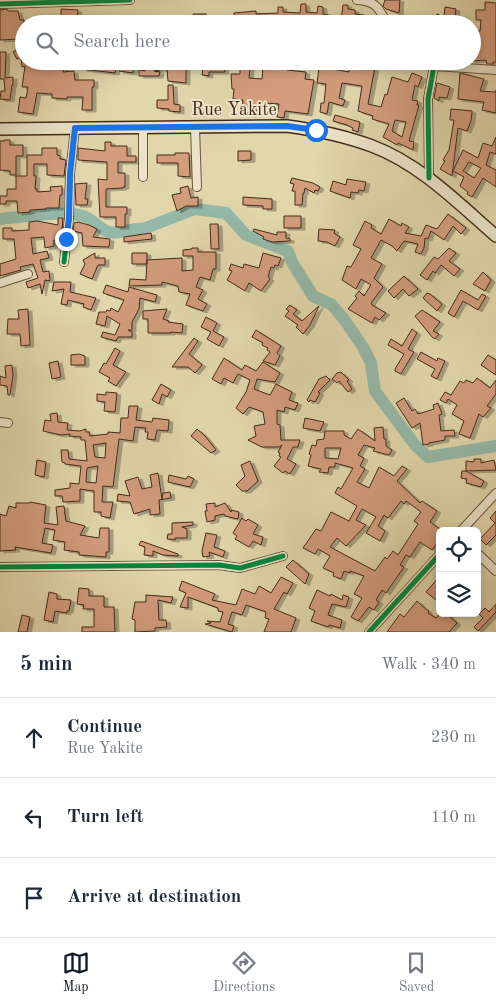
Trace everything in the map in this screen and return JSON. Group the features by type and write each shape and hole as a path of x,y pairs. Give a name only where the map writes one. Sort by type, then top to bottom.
{"main road":[{"name":"Rue Yakite","path":"0,129 287,126 316,130 374,146 403,162 429,178 496,236"}],"street":[{"path":"0,4 130,0"},
{"path":"357,0 366,0 373,3 382,15"},
{"path":"481,69 496,70"},
{"path":"429,178 428,99 433,70"},
{"path":"195,127 197,187"},
{"path":"64,262 75,128"},
{"path":"143,128 143,177"},
{"path":"0,283 28,274"},
{"path":"465,527 496,493"},
{"path":"0,567 219,565 240,568 283,556"},
{"path":"481,557 496,571"},
{"path":"369,632 436,558"}],"building":[{"path":"385,0 400,0 399,13 386,9 383,6"},
{"path":"485,2 496,3 496,62 493,62 493,64 487,64 486,60 481,60 481,15 476,15 476,10 485,10"},
{"path":"301,4 306,4 306,12 317,13 318,6 323,7 323,14 328,15 234,15 234,13 256,11 256,14 278,13 278,7 283,7 283,12 300,13"},
{"path":"343,5 348,5 348,9 355,10 355,14 364,15 342,15"},
{"path":"445,7 456,9 455,15 444,15"},
{"path":"61,9 78,10 78,15 61,15"},
{"path":"0,10 18,11 19,15 15,15 15,39 0,40"},
{"path":"0,52 6,52 5,78 13,77 10,100 0,99 1,91 5,91 4,79 0,79"},
{"path":"24,70 74,71 75,80 94,80 94,87 92,87 92,110 82,110 83,97 52,98 52,94 37,93 33,114 18,112 20,97 26,98 28,87 22,87"},
{"path":"90,70 116,70 115,73"},
{"path":"119,70 133,70 133,73"},
{"path":"139,70 160,70 154,71 160,72 159,76 139,76"},
{"path":"167,70 186,70 186,83 168,81"},
{"path":"203,70 225,70 225,72 209,72 209,76 202,75"},
{"path":"240,70 250,70 249,78 262,79 263,70 306,72 305,79 314,80 308,114 285,111 284,118 277,117 279,104 265,103 263,110 252,110 252,115 242,114 243,100 233,99 234,89 232,89 231,74 240,74"},
{"path":"319,70 349,72 349,70 374,70 368,104 381,107 385,94 387,95 392,77 408,82 412,73 422,77 418,87 415,85 412,100 418,101 417,105 419,105 409,141 414,142 413,150 398,143 397,145 383,137 389,124 372,119 373,116 358,111 362,86 342,83 339,98 345,100 343,106 329,102 327,114 320,112 321,103 324,103 326,84 317,83","holes":["395,120 406,122 402,137 392,131"]},
{"path":"460,73 484,79 480,91 495,92 496,90 496,113 482,110 484,102 458,99"},
{"path":"437,83 450,87 447,98 439,97 439,101 434,98"},
{"path":"168,85 173,85 174,104 180,105 180,112 157,108 157,100 168,100"},
{"path":"451,109 472,111 467,131 458,128 452,176 440,169 449,150 454,120 450,120"},
{"path":"335,115 360,122 358,132 352,130 353,128 347,125 333,121"},
{"path":"496,137 496,154 490,152 486,165 496,170 496,187 483,178 472,197 460,186 464,177 453,171 463,150 478,158 483,143 492,146","holes":["469,162 481,168 474,178 463,171"]},
{"path":"10,140 10,145 23,145 23,156 16,156 16,175 10,175 10,171 0,170 0,141"},
{"path":"105,142 111,142 111,146 127,146 127,156 136,156 136,162 118,162 118,173 125,173 125,187 106,189 106,207 127,207 125,227 116,227 116,217 100,217 98,179 107,180 107,162 78,160 78,148 105,151"},
{"path":"42,148 57,148 57,155 60,156 60,159 66,160 64,176 47,175 47,164 34,164 34,176 36,176 35,189 37,189 37,192 51,191 50,187 62,186 59,208 46,208 18,213 17,201 6,201 6,204 0,204 0,196 7,196 7,189 16,189 16,176 27,176 27,155 42,155"},
{"path":"238,151 251,151 251,160 238,161"},
{"path":"175,153 189,153 190,177 178,176 178,163 157,163 157,155 175,155"},
{"path":"292,178 313,183 320,187 314,193 305,188 302,205 295,205 295,191 292,191 294,184 290,183"},
{"path":"347,179 366,182 364,191 359,190 358,193 351,192 350,198 330,191 333,181 346,185"},
{"path":"87,183 85,199 88,199 87,205 76,205 75,184"},
{"path":"188,186 191,198 198,197 198,206 186,206 177,211 172,195 181,193 180,188"},
{"path":"243,197 272,199 272,209 263,209 263,206 243,205"},
{"path":"448,214 466,228 461,234 453,226 444,240 431,231 428,239 425,238 421,254 415,252 418,244 404,241 397,251 381,240 371,258 382,264 374,278 383,287 371,303 386,313 379,320 375,317 372,323 348,309 357,298 355,296 359,291 364,296 371,285 361,279 356,289 342,280 347,266 351,267 361,249 353,245 365,221 372,225 371,228 381,234 389,219 401,226 402,223 409,227 405,233 421,236 426,225 437,229"},
{"path":"284,216 301,216 301,228 284,228"},
{"path":"58,218 63,218 61,240 54,240 54,246 45,248 44,237 31,238 33,254 47,251 49,258 40,260 43,272 49,271 50,281 45,280 42,294 40,284 28,288 26,282 38,278 33,264 20,267 21,270 0,276 0,264 16,259 14,239 3,239 3,228 12,228 12,231 29,230 29,222 37,221 58,225"},
{"path":"78,222 97,229 93,237 110,239 109,247 83,246 82,233 73,231 74,223"},
{"path":"210,224 218,224 219,249 211,249"},
{"path":"254,229 277,235 277,232 286,232 286,238 290,239 290,241 272,242 263,239 264,237 253,231"},
{"path":"319,229 335,230 334,233 340,237 335,246 327,242 318,241"},
{"path":"151,233 152,239 124,242 124,237"},
{"path":"198,248 198,252 216,252 216,269 213,269 210,280 200,277 196,287 203,290 198,299 207,304 203,311 186,305 190,294 179,292 178,286 162,282 162,285 129,286 130,279 146,280 147,260 182,258 182,271 193,270 193,256 183,256 183,250"},
{"path":"449,248 456,253 449,261 460,269 454,276 441,265 435,273 433,271 427,280 420,275 434,257 438,259"},
{"path":"95,253 95,258 105,258 105,265 98,265 92,279 80,274 85,264 83,260"},
{"path":"132,253 147,253 147,264 132,264"},
{"path":"263,253 281,258 278,266 271,267 268,277 270,279 261,291 249,283 245,291 227,280 232,271 229,270 231,264 243,268 244,264 259,268"},
{"path":"483,272 491,280 485,291 473,284"},
{"path":"404,276 418,289 409,296 403,289 394,298 388,291"},
{"path":"54,282 71,282 70,292 96,298 91,310 83,307 84,304 68,300 67,305 61,304 64,289 52,291"},
{"path":"106,285 128,292 129,287 157,295 155,302 140,298 139,309 132,322 132,330 128,330 132,332 132,337 118,337 116,341 101,337 103,332 115,335 120,324 107,316 105,326 96,324 99,312 110,311 111,308 118,312 124,300 103,293"},
{"path":"461,290 478,300 482,294 486,296 478,310 463,301 454,317 448,313"},
{"path":"427,293 442,304 437,311 423,298"},
{"path":"290,305 297,310 293,314 302,321 319,306 310,325 303,334 296,327 298,325 285,316 289,311 286,309"},
{"path":"28,309 30,345 21,346 20,334 7,334 8,319 19,319 18,310"},
{"path":"167,309 163,319 168,322 183,324 182,333 148,333 148,319 143,319 143,311"},
{"path":"422,310 440,322 433,331 439,334 435,339 415,316"},
{"path":"206,317 217,323 213,331 224,337 219,346 207,339 211,332 201,327"},
{"path":"412,329 417,333 408,349 414,352 401,374 395,371 395,369 404,354 388,345 391,339 402,346"},
{"path":"256,330 281,346 277,353 280,356 275,365 263,361 270,352 267,350 268,348 262,345 263,343 252,337"},
{"path":"194,338 198,341 189,354 202,365 195,373 188,367 172,367"},
{"path":"115,348 120,351 113,365 126,372 116,386 108,381 110,378 99,372"},
{"path":"421,352 437,361 438,358 445,361 437,379 431,376 435,369 417,359"},
{"path":"79,354 85,356 85,365 71,365 71,355"},
{"path":"488,355 496,360 496,375 481,365"},
{"path":"224,358 242,370 245,365 256,371 263,362 280,373 275,382 257,379 254,389 270,395 276,384 292,392 289,400 298,403 295,410 285,407 284,412 277,410 277,424 280,425 281,440 300,440 298,447 293,447 287,459 296,464 290,474 285,471 283,473 274,466 281,457 278,452 282,445 279,447 262,447 248,440 256,436 254,426 265,424 263,412 249,407 243,414 236,408 246,392 250,380 238,374 233,383 224,378 221,384 212,379"},
{"path":"58,361 61,377 52,379 49,363"},
{"path":"12,365 13,375 10,395 8,395 7,386 0,385 0,376 6,378 5,366"},
{"path":"341,372 349,380 347,381 352,389 348,392 339,381 337,383 332,379 337,373"},
{"path":"326,376 330,380 318,392 320,393 315,402 310,400 309,402 307,400 319,379"},
{"path":"477,378 490,388 496,380 496,394 487,406 491,408 483,417 479,414 470,438 459,434 464,421 452,414 457,405 448,399 446,403 440,400 445,392 451,395 460,381 464,383 466,380 473,383"},
{"path":"161,384 171,390 167,397 162,394 159,404 152,400"},
{"path":"106,392 117,393 115,412 104,411 105,402 97,401 97,394 106,395"},
{"path":"404,398 412,411 415,409 418,414 434,409 433,405 438,403 442,414 439,415 441,431 454,430 455,436 445,436 445,440 423,445 420,423 412,428 396,403"},
{"path":"129,406 138,406 136,420 152,422 153,418 169,420 168,431 157,430 155,440 147,439 148,432 145,432 146,428 135,427 133,441 119,439 113,487 103,486 102,502 113,502 110,518 101,516 101,512 94,512 94,491 80,489 80,501 63,502 62,496 55,496 55,490 70,488 70,483 79,484 81,466 62,462 61,450 68,450 69,459 87,461 85,440 81,440 81,437 43,431 45,420 51,421 50,414 57,413 58,422 68,423 67,430 80,431 86,429 90,436 108,434 108,432 120,433 121,418 128,418","holes":["106,443 105,458 95,457 93,445","98,466 96,483 86,482 87,468"]},
{"path":"305,418 324,422 320,431 303,428"},
{"path":"383,427 386,446 392,450 389,455 373,451 375,448 364,445 358,455 364,458 360,466 365,469 357,482 369,488 379,467 394,476 402,466 407,469 397,481 420,503 422,501 437,511 430,522 437,527 436,544 432,550 420,542 410,557 406,555 400,565 404,567 386,593 382,590 376,600 379,602 374,610 369,607 358,621 351,617 362,598 354,594 364,576 344,571 341,579 333,576 334,573 323,568 330,556 318,549 315,554 303,548 316,529 321,531 331,512 349,521 357,506 335,493 338,487 341,489 353,468 335,463 335,467 329,467 328,473 319,472 321,469 308,466 311,455 309,454 312,445 316,446 317,440 324,439 325,431 344,431 344,435 351,439 358,429 375,441 374,428","holes":["325,448 341,448 338,459 325,458","401,501 404,504 406,501 421,512 414,521 418,524 398,555 393,551 387,559 385,557 375,571 330,547 337,538 346,546 366,525 356,520 362,509 376,517 366,533 380,541 385,531 378,526 384,515 388,518"]},
{"path":"197,429 216,450 211,453 191,436"},
{"path":"474,459 481,459 481,463 494,460 496,470 466,471 466,461 474,462"},
{"path":"37,460 46,462 44,477 35,475"},
{"path":"250,461 258,481 247,491 242,491 236,485 245,476 241,465"},
{"path":"462,471 466,471 484,481 481,487 466,483 467,479 461,478"},
{"path":"158,473 162,499 163,493 170,492 171,498 159,500 160,514 150,515 150,509 134,514 130,502 117,501 118,494 130,496 125,481 138,477 142,489 152,487 150,475"},
{"path":"169,475 186,479 188,476 194,479 190,487 168,482"},
{"path":"30,502 46,505 44,523 58,525 56,507 64,506 66,521 85,526 80,535 99,538 100,528 109,528 109,552 106,552 106,557 79,555 79,552 64,550 65,542 53,540 55,530 45,528 42,543 53,545 51,553 15,547 16,550 0,551 0,514 6,516 9,506 16,508 16,503"},
{"path":"215,503 215,507 225,503 231,512 231,510 239,512 238,519 225,516 224,514 215,516 215,520 207,522 206,504"},
{"path":"496,511 496,535 486,545 481,538 495,523 490,518"},
{"path":"242,518 258,525 253,534 263,537 261,545 253,541 249,547 235,539 237,536 233,533"},
{"path":"193,522 193,525 182,527 187,529 187,538 167,539 168,534 172,534 172,523"},
{"path":"206,533 217,535 214,547 225,551 223,557 209,552 210,556 203,557 202,551"},
{"path":"141,541 178,554 178,556 163,555 153,551 153,556 144,555 145,547 139,545"},
{"path":"293,560 309,574 305,584 286,567"},
{"path":"281,577 293,583 287,594 284,592 274,609 296,618 291,632 264,632 269,619 265,618 266,612 246,605 242,615 232,612 228,624 234,626 232,632 205,624 211,623 207,621 220,622 223,612 218,611 218,608 188,597 188,608 180,607 186,593 179,590 182,581 215,594 212,600 236,605 242,589 255,594 259,586 271,593"},
{"path":"436,581 436,600 426,592"},
{"path":"79,588 89,589 89,596 104,596 104,607 114,607 115,632 82,632 82,627 94,627 94,609 83,609 84,605 77,604"},
{"path":"317,590 342,600 343,595 349,597 346,607 332,604 328,615 342,620 340,628 329,625 328,627 311,621 315,611 309,608"},
{"path":"49,592 57,594 57,599 71,600 67,613 55,611 53,622 44,620"},
{"path":"146,595 173,597 171,603 158,600 159,620 166,620 167,627 155,628 155,631 135,632 135,620 132,619 135,602 146,602"},
{"path":"417,601 428,613 436,618 450,617 457,623 449,632 387,632 400,614 404,617"},
{"path":"496,604 496,612 478,631 474,627 483,618 481,612 485,608 489,612"},
{"path":"22,615 30,617 27,632 18,632"}],"waterway":[{"path":"0,219 44,214 78,215 89,218 106,231 113,233 143,229 195,209 226,213 246,235 288,251 292,262 313,296 332,305 363,347 371,363 375,391 415,445 428,457 496,446"}],"cycle path":[{"path":"0,4 130,0"},
{"path":"429,178 428,99 433,70"},
{"path":"64,262 75,128"},
{"path":"0,567 219,565 240,568 283,556"},
{"path":"369,632 436,558"}],"route":[{"path":"66,239 75,128 287,126 316,130"}]}
